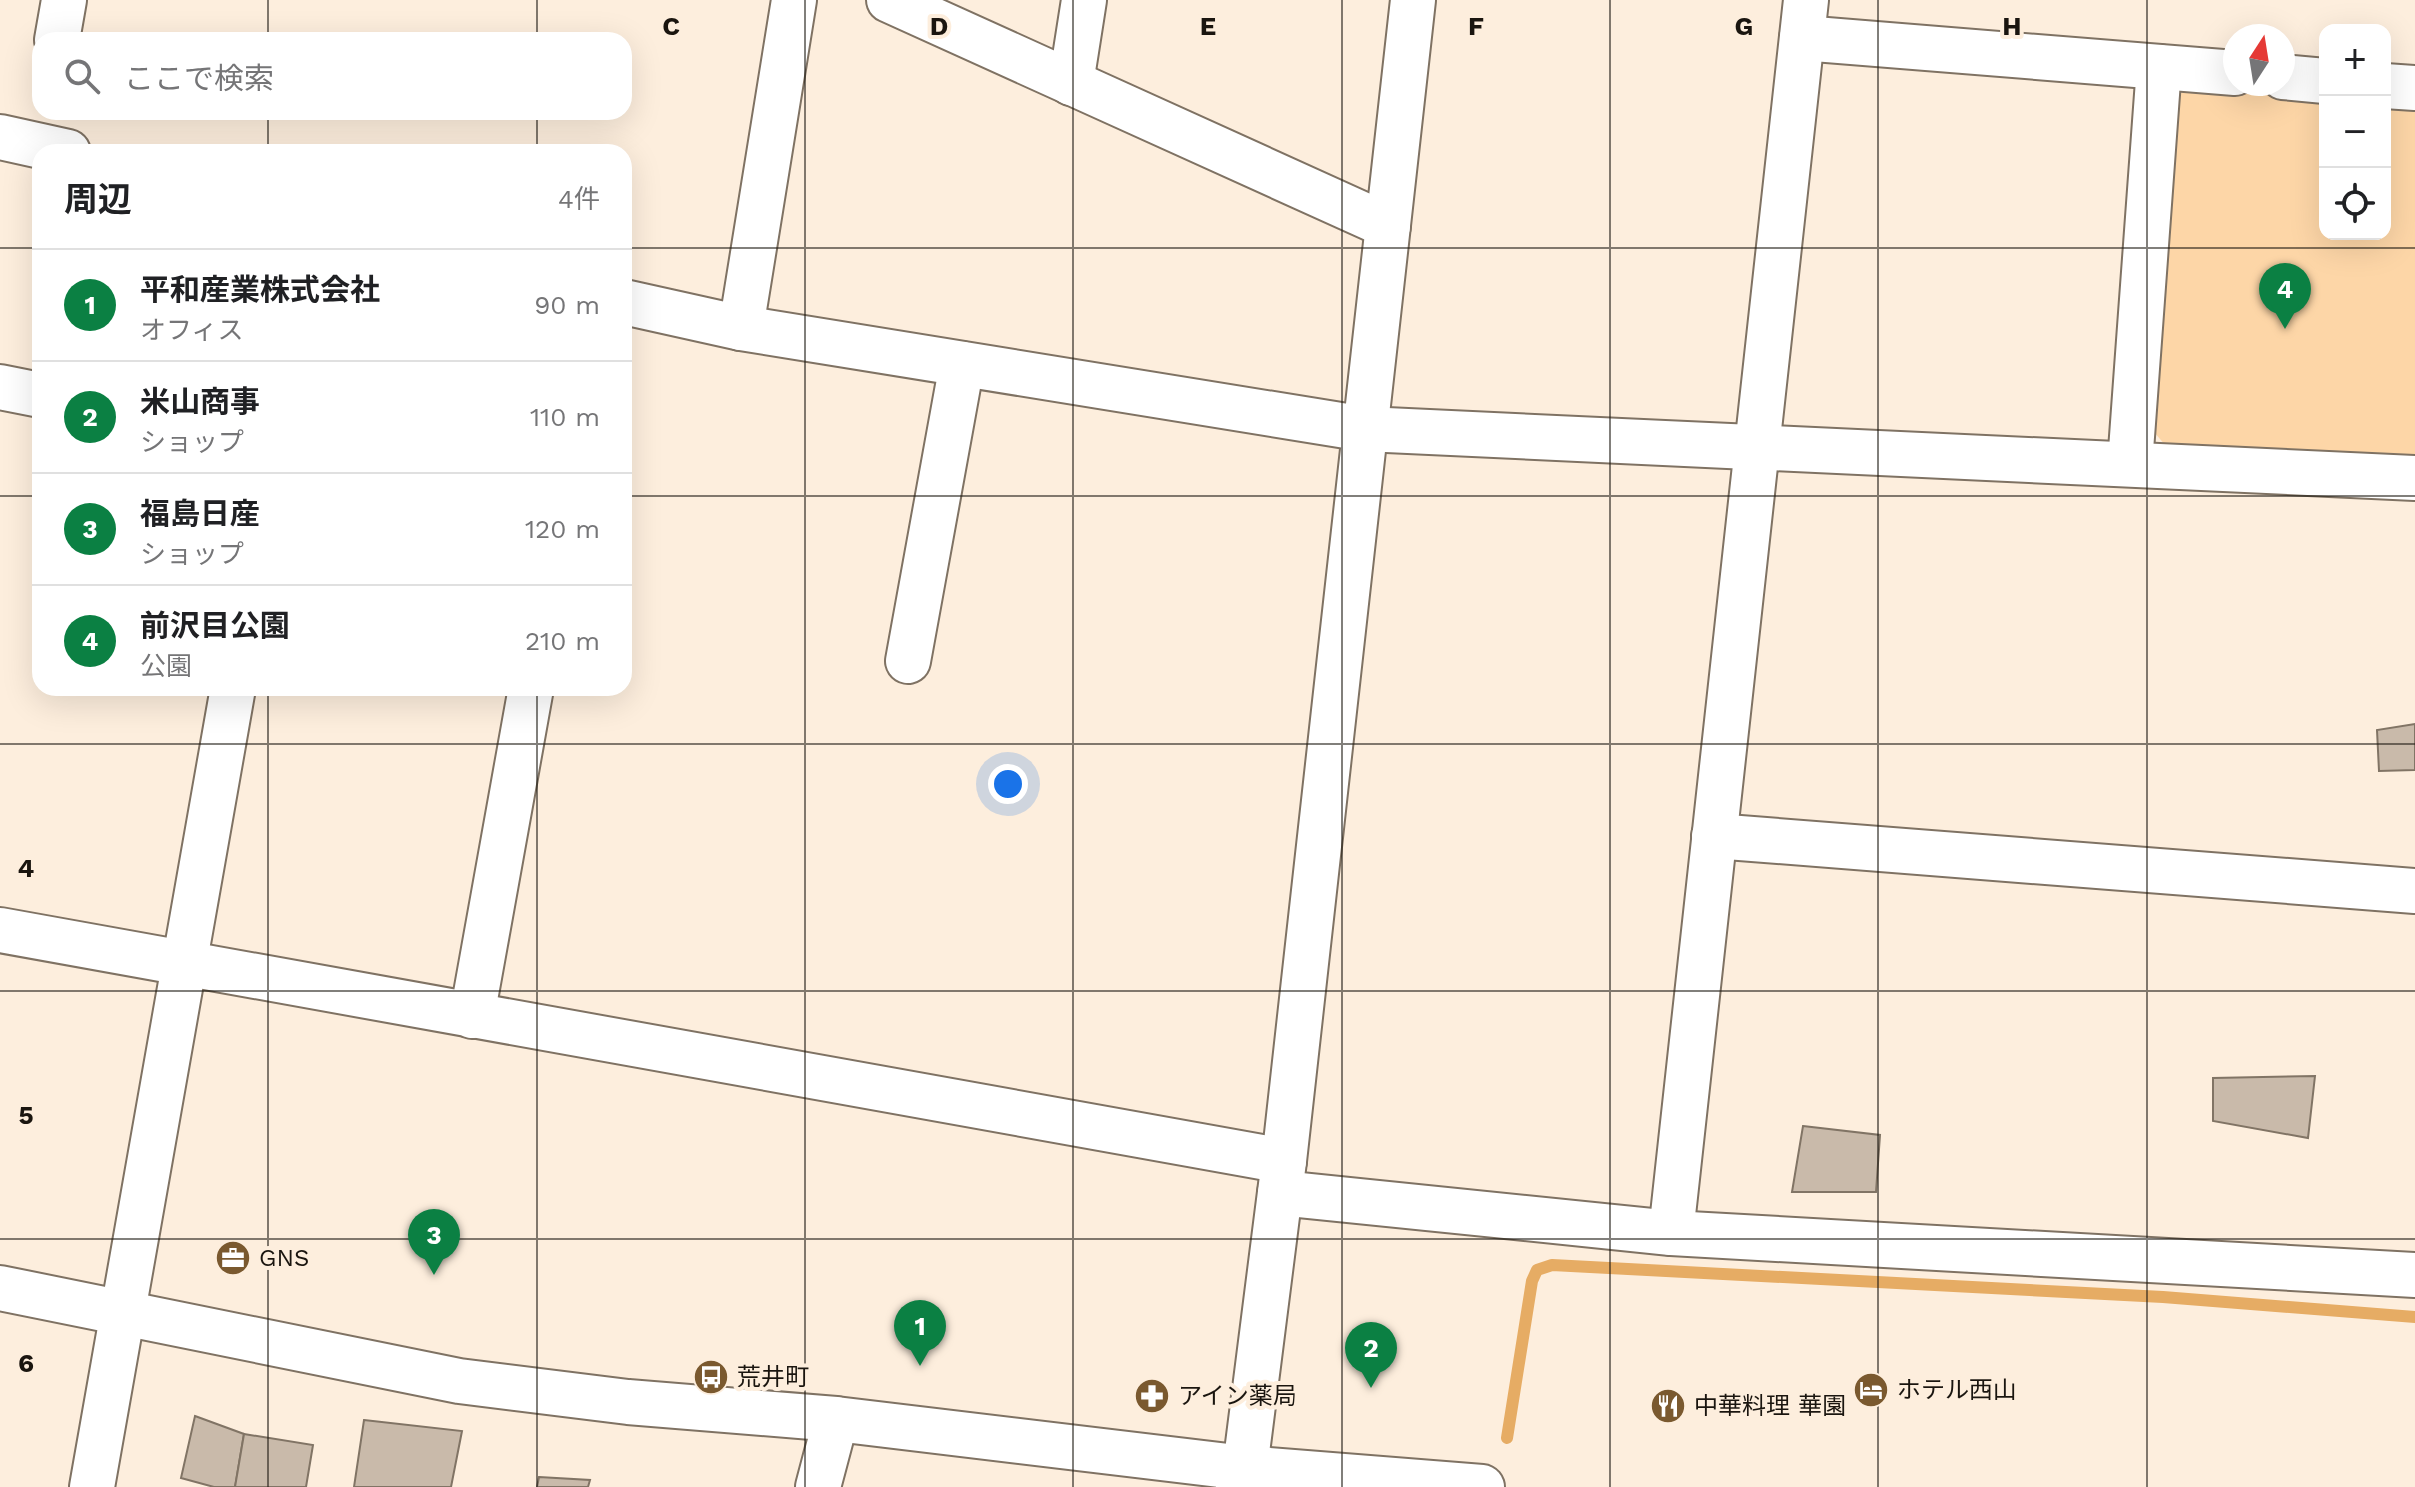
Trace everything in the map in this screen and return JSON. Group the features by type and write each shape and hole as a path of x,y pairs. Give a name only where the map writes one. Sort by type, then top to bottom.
{"street":[{"path":"58,32 64,0"},
{"path":"741,328 794,0"},
{"path":"889,0 1388,226"},
{"path":"1071,83 1084,0"},
{"path":"1242,1477 1282,1177 1413,0"},
{"path":"1671,1233 1804,19 2159,67 2223,72"},
{"path":"2130,464 2159,67"},
{"path":"2295,78 2319,80"},
{"path":"2391,86 2415,88"},
{"path":"632,304 741,328 1365,429 2415,478"},
{"path":"908,661 962,364"},
{"path":"0,387 32,393"},
{"path":"92,1487 232,696"},
{"path":"472,1016 530,696"},
{"path":"1714,836 2415,891"},
{"path":"0,930 472,1016 1282,1177 1671,1233 2415,1275"},
{"path":"0,1288 459,1381 628,1402 836,1419 1242,1477 1482,1487"},
{"path":"818,1487 836,1419"}],"shaded area":[{"path":"2189,86 2223,89 2223,96 2319,97 2319,240 2391,240 2391,102 2415,104 2415,458 2166,446 2148,425 2174,100"}],"building":[{"path":"2415,724 2415,770 2379,771 2377,730"},
{"path":"2315,1076 2308,1138 2213,1121 2213,1078"},
{"path":"1803,1126 1880,1135 1876,1192 1792,1192"},
{"path":"195,1416 244,1434 235,1487 214,1487 181,1478"},
{"path":"364,1420 462,1431 451,1487 354,1487"},
{"path":"244,1434 313,1445 306,1487 235,1487"},
{"path":"539,1477 590,1480 588,1487 537,1487"}],"waterway":[{"path":"1507,1438 1532,1281 1537,1270 1552,1265 2163,1297 2415,1317"}],"place":[{"name":"前沢目公園","path":"2285,329"},
{"name":"GNS","path":"233,1258"},
{"name":"福島日産","path":"434,1275"},
{"name":"平和産業株式会社","path":"920,1366"},
{"name":"荒井町","path":"711,1377"},
{"name":"米山商事","path":"1371,1388"},
{"name":"ホテル西山","path":"1871,1390"},
{"name":"アイン薬局","path":"1152,1396"},
{"name":"中華料理 華園","path":"1668,1406"}]}
